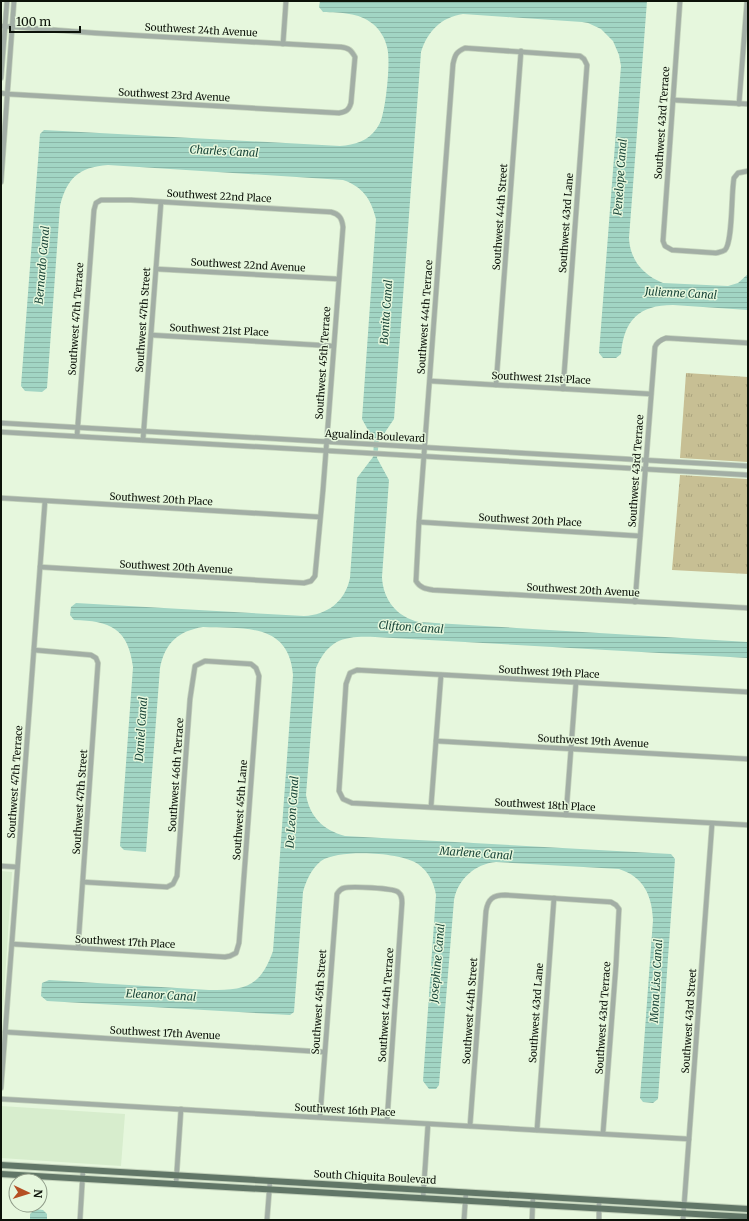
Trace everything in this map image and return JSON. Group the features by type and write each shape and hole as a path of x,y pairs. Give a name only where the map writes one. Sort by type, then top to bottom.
{"main road":[{"name":"South Chiquita Boulevard","path":"1,1165 748,1209"},
{"name":"South Chiquita Boulevard","path":"1,1174 599,1209 683,1217 748,1217"}],"street":[{"path":"1,78 3,26 7,1"},
{"path":"1,182 14,1"},
{"path":"283,44 286,1"},
{"name":"Southwest 43rd Terrace","path":"680,1 663,241 665,246 672,250 708,252 721,252 725,249 730,237 734,178 738,173 748,171"},
{"path":"739,104 747,1"},
{"name":"Southwest 24th Avenue","path":"3,26 347,48 352,51 355,57 351,103 350,108 345,112"},
{"name":"Southwest 44th Terrace","path":"418,586 415,576 453,64 455,55 465,48 521,52"},
{"name":"Southwest 43rd Lane","path":"521,52 580,56 584,59 587,65 563,389"},
{"name":"Southwest 44th Street","path":"496,385 521,52"},
{"name":"Southwest 23rd Avenue","path":"1,93 339,114 345,112"},
{"path":"673,100 748,104"},
{"name":"Southwest 22nd Place","path":"96,203 101,200 161,202 331,212 336,213 340,217"},
{"name":"Southwest 47th Street","path":"144,440 161,202"},
{"name":"Southwest 47th Terrace","path":"77,436 94,210 96,203"},
{"name":"Southwest 45th Terrace","path":"311,581 315,576 316,569 343,227 340,217"},
{"name":"Southwest 22nd Avenue","path":"156,269 338,279"},
{"name":"Southwest 21st Place","path":"151,335 333,346"},
{"name":"Southwest 43rd Terrace","path":"635,602 654,353 657,343 666,338 748,343"},
{"name":"Southwest 21st Place","path":"430,381 651,394"},
{"name":"Agualinda Boulevard","path":"1,423 748,466"},
{"name":"Agualinda Boulevard","path":"1,432 748,475"},
{"name":"Southwest 20th Place","path":"1,498 320,517"},
{"name":"Southwest 47th Terrace","path":"1,1088 45,501"},
{"name":"Southwest 20th Place","path":"419,522 640,536"},
{"name":"Southwest 20th Avenue","path":"40,567 304,583 311,581"},
{"name":"Southwest 20th Avenue","path":"418,586 434,590 748,608"},
{"name":"Southwest 47th Street","path":"34,650 90,655 96,658 99,668 78,948"},
{"name":"Southwest 45th Lane","path":"195,666 205,661 251,664 256,668 259,676 240,943 236,953"},
{"name":"Southwest 46th Terrace","path":"83,882 168,887 173,884 177,876 190,699 195,666"},
{"name":"Southwest 19th Place","path":"342,799 339,791 346,684 350,674 357,670 748,692"},
{"path":"432,807 441,675"},
{"path":"566,815 576,682"},
{"name":"Southwest 19th Avenue","path":"436,741 748,759"},
{"name":"Southwest 18th Place","path":"342,799 352,803 748,826"},
{"name":"Southwest 43rd Street","path":"683,1217 712,824"},
{"path":"1,866 17,867"},
{"name":"Southwest 45th Street","path":"320,1117 337,894 340,889 346,887 394,889 398,892"},
{"name":"Southwest 44th Terrace","path":"387,1121 402,903 402,896 398,892"},
{"name":"Southwest 44th Street","path":"470,1126 486,911 490,899 499,895 554,898"},
{"name":"Southwest 43rd Terrace","path":"554,898 611,902 616,904 618,909 619,914 603,1134"},
{"name":"Southwest 43rd Lane","path":"536,1130 554,898"},
{"name":"Southwest 17th Place","path":"12,944 225,957 236,953"},
{"name":"Southwest 17th Avenue","path":"5,1032 324,1052"},
{"name":"Southwest 16th Place","path":"1,1099 689,1138"},
{"path":"176,1184 181,1109"},
{"path":"423,1199 428,1124"},
{"path":"80,1220 83,1170"},
{"path":"267,1220 270,1181"},
{"path":"464,1220 466,1192"},
{"path":"532,1220 533,1196"},
{"path":"599,1220 600,1200"}],"shaded area":[{"path":"1,871 12,872 1,1040"},
{"path":"1,1106 125,1114 121,1166 1,1158"}],"green space":[{"path":"686,373 748,377 748,462 680,458"},
{"path":"680,475 748,479 748,574 672,570"}],"water":[{"path":"320,1 647,1 629,238 632,253 639,266 649,276 663,283 728,286 738,283 748,274 748,310 673,305 651,308 635,317 630,324 623,342 621,354 616,358 603,358 599,353 621,66 619,55 613,41 601,29 588,23 463,14 448,18 431,32 421,52 394,419 379,441 377,458 389,480 382,577 388,600 398,612 411,620 419,622 748,642 748,658 375,637 347,638 333,645 327,650 316,668 306,795 311,810 319,822 330,830 345,836 671,854 675,859 658,1099 653,1103 643,1102 640,1098 653,920 651,903 645,888 640,882 635,877 619,869 496,862 488,863 475,869 459,885 454,900 439,1085 436,1089 429,1089 423,1081 436,895 430,878 422,867 409,860 398,857 370,854 341,855 330,857 321,861 312,871 307,879 303,892 294,1012 290,1015 47,1001 41,996 42,983 49,980 209,990 232,989 242,987 257,980 263,973 268,963 273,951 293,675 290,658 283,645 273,637 262,632 248,629 203,627 180,635 169,645 162,659 160,668 146,852 124,850 120,846 133,667 131,654 122,635 115,629 98,622 74,620 70,615 71,607 76,603 304,616 327,610 334,606 344,594 350,578 357,478 373,457 374,441 362,419 376,219 372,205 361,190 343,180 108,165 89,168 82,171 66,188 60,206 47,388 42,392 25,391 21,386 40,134 44,130 340,146 361,142 370,136 378,126 384,111 388,71 388,53 384,37 373,24 361,17 343,13 323,12 319,7"},
{"path":"46,1213 47,1220 30,1220 30,1214"}],"water label":[{"name":"Charles Canal","path":"224,151"},
{"name":"Penelope Canal","path":"620,177"},
{"name":"Bernardo Canal","path":"42,265"},
{"name":"Julienne Canal","path":"681,293"},
{"name":"Bonita Canal","path":"386,312"},
{"name":"Clifton Canal","path":"411,627"},
{"name":"Daniel Canal","path":"141,729"},
{"name":"De Leon Canal","path":"292,812"},
{"name":"Marlene Canal","path":"476,853"},
{"name":"Josephine Canal","path":"437,963"},
{"name":"Mona Lisa Canal","path":"656,981"},
{"name":"Eleanor Canal","path":"161,995"}]}
